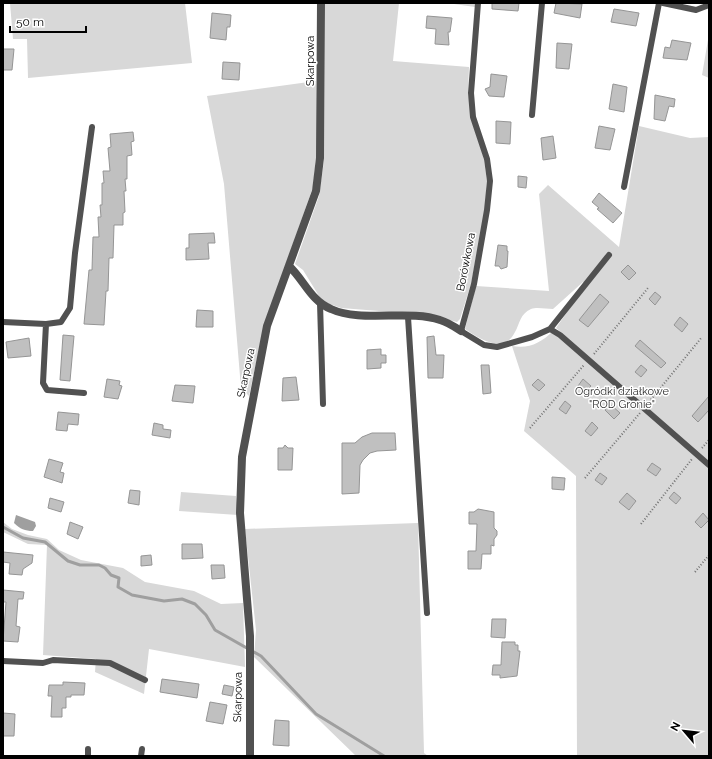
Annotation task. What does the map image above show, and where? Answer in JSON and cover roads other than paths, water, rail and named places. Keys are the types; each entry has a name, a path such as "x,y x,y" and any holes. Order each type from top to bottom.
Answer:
{"street":[{"name":"Skarpowa","path":"250,756 250,636 241,536 241,470 248,419 267,326 312,205 319,173 321,3"},
{"path":"289,266 301,278 312,296 331,310 342,313 439,319 462,331"}],"lane":[{"name":"Borówkowa","path":"462,331 474,284 487,210 490,180 487,159 473,117 471,93 478,3"},
{"path":"532,115 542,3"},
{"path":"624,187 659,3"},
{"path":"663,3 696,10 709,5"},
{"path":"3,322 46,324 61,322 70,308 75,253 92,127"},
{"path":"462,331 484,345 496,347 532,337 550,329 609,255"},
{"path":"320,303 323,404"},
{"path":"408,317 427,612"},
{"path":"46,324 43,383 47,390 84,393"},
{"path":"550,329 560,335 709,464"},
{"path":"3,661 43,664 53,660 110,663 145,680"},
{"path":"88,749 88,756"}],"waterway":[{"path":"3,527 23,538 45,542 68,561 80,565 99,565 105,568 111,575 119,578 118,587 132,595 164,601 182,599 195,604 206,615 215,630 261,656 316,714 384,756"}],"park label":[{"name":"Ogródki działkowe \"ROD Gronie\"","path":"622,397"}]}
